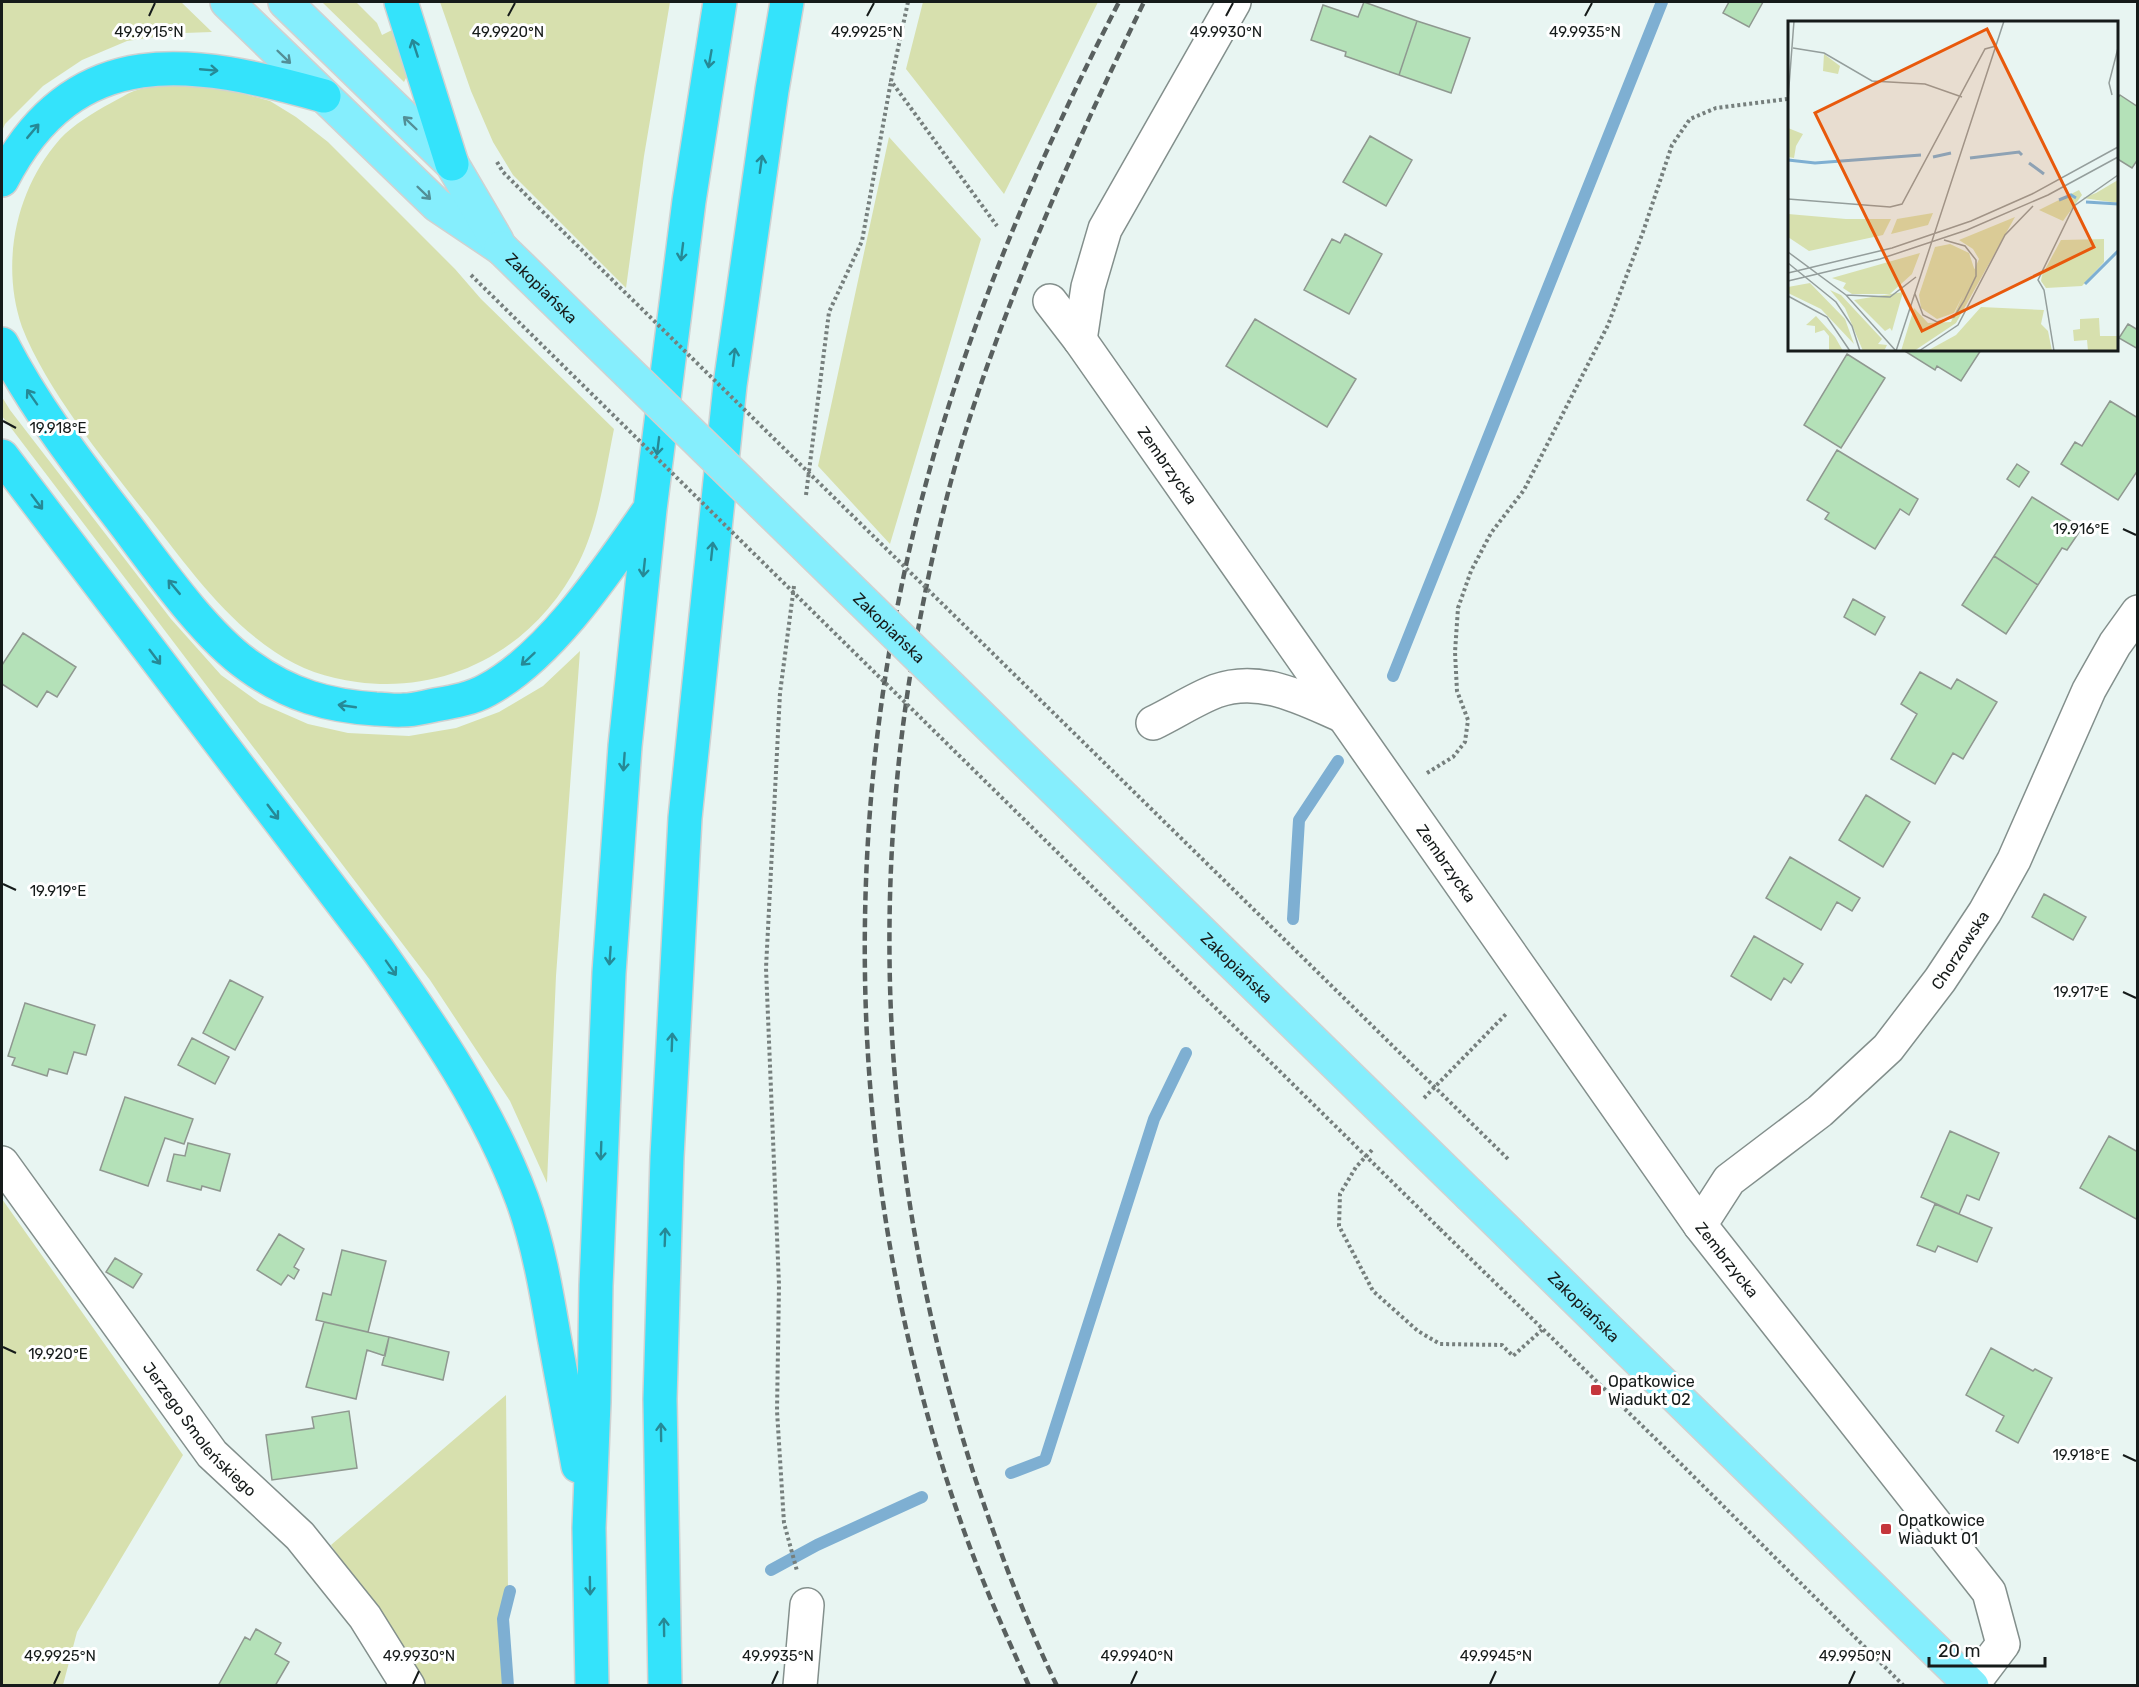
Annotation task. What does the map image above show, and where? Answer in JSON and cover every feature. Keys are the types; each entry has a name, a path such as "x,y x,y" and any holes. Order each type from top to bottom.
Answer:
{"highway":[{"path":"401,2 452,164"},
{"path":"592,1686 589,1528 599,1196 609,973 625,746 650,510 688,201 720,2"},
{"path":"665,1686 660,1398 667,1158 685,818 730,385 772,90 787,2"},
{"path":"2,180 19,149 49,113 72,96 97,83 124,74 172,68 228,72 276,82 324,96"},
{"path":"2,344 21,381 72,454 150,558 200,619 249,666 298,694 320,702 349,707 403,710 458,701 485,691 511,675 569,617 605,575 650,510"},
{"path":"2,456 378,950 436,1032 489,1123 522,1200 535,1240 547,1289 589,1528"}],"main road":[{"name":"Zakopiańska","path":"227,2 437,205 501,248 1972,1685"},
{"name":"Zakopiańska","path":"285,2 452,164 501,248"}],"street":[{"path":"1080,340 1088,287 1105,229 1234,2"},
{"name":"Zembrzycka","path":"1050,301 1080,340 1700,1226 1989,1592 2003,1644 1972,1685"},
{"name":"Chorzowska","path":"1700,1226 1729,1180 1820,1111 1888,1048 1940,980 1985,912 2014,860 2089,690 2115,644 2138,612"},
{"path":"1154,723 1217,691 1246,686 1280,689 1341,715"},
{"name":"Jerzego Smoleńskiego","path":"2,1163 212,1454 300,1536 365,1617 408,1686"},
{"path":"800,1686 807,1605"}],"path":[{"path":"805,503 829,312 862,242 891,81 908,2"},
{"path":"891,81 998,226"},
{"path":"1396,793 1453,757 1465,742 1468,720 1457,691 1455,652 1458,608 1471,571 1491,533 1524,490 1608,325 1643,232 1672,145 1690,119 1716,108 1787,99"},
{"path":"527,195 1509,1160"},
{"path":"471,275 1904,1686"},
{"path":"796,574 780,693 766,968 779,1285 777,1411 783,1511 807,1605"},
{"path":"1440,1344 1502,1345 1513,1356 1542,1329"}],"green space":[{"path":"2,2 181,2 212,32 184,33 127,41 82,60 43,86 5,124 2,131"},
{"path":"322,2 356,2 377,23 382,35 392,30 407,76 404,82"},
{"path":"440,2 670,2 644,156 626,288 513,175 493,142 471,91"},
{"path":"923,2 1098,2 1004,194 906,69"},
{"path":"183,84 223,88 270,101 296,117 328,142 455,269 481,299 614,429 592,531 579,562 561,592 540,618 515,640 488,658 457,672 425,681 392,684 357,682 324,675 304,668 275,652 237,622 188,567 76,422 32,350 22,327 12,278 16,228 32,180 60,139 91,115 134,91"},
{"path":"889,137 981,239 890,544 818,466"},
{"path":"2,397 171,619 221,675 260,703 308,724 348,733 409,736 456,728 499,712 543,686 580,651 556,976 547,1183 510,1101 430,980 2,416"},
{"path":"2,1199 183,1455 77,1632 63,1685 2,1685"},
{"path":"506,1395 509,1685 422,1685 331,1545"}],"building":[{"path":"1364,2 1417,21 1399,75 1345,56 1346,52 1311,40 1323,5 1358,17"},
{"path":"1729,2 1763,2 1749,27 1723,13"},
{"path":"1417,21 1470,38 1451,93 1399,75"},
{"path":"2120,95 2138,107 2138,159 2132,168 2118,159 2118,98"},
{"path":"1370,136 1412,160 1386,206 1343,182"},
{"path":"1345,234 1382,254 1349,314 1304,290 1332,239 1340,243"},
{"path":"1255,319 1356,379 1327,427 1226,366"},
{"path":"2128,324 2138,330 2138,349 2119,338"},
{"path":"1905,351 1980,351 1961,381 1937,366 1935,370"},
{"path":"1847,354 1885,378 1841,448 1804,425"},
{"path":"2110,401 2138,418 2138,470 2118,500 2061,464 2075,442 2082,446"},
{"path":"1837,450 1918,499 1909,515 1900,509 1875,549 1825,519 1829,513 1807,500"},
{"path":"2017,464 2029,472 2019,487 2007,479"},
{"path":"2032,497 2082,528 2067,550 2062,548 2038,585 1994,556"},
{"path":"1994,556 2038,585 2006,634 1962,605"},
{"path":"1853,599 1885,617 1875,635 1844,617"},
{"path":"23,633 76,667 57,697 47,691 37,707 2,684 2,665"},
{"path":"1920,672 1951,689 1957,679 1997,702 1963,759 1953,753 1935,784 1891,759 1917,714 1901,704"},
{"path":"1866,795 1910,822 1883,867 1839,840"},
{"path":"1790,857 1860,898 1852,911 1837,902 1821,930 1766,898"},
{"path":"2044,894 2086,917 2073,940 2032,917"},
{"path":"1754,936 1803,964 1791,983 1784,978 1771,1000 1731,976"},
{"path":"230,980 263,997 235,1050 203,1033"},
{"path":"25,1003 95,1025 86,1055 74,1052 67,1074 49,1069 47,1076 12,1065 15,1058 8,1056"},
{"path":"192,1038 229,1057 215,1084 178,1065"},
{"path":"125,1097 193,1119 184,1144 165,1138 148,1186 100,1170"},
{"path":"1950,1131 1999,1153 1979,1200 1967,1195 1959,1214 1921,1197"},
{"path":"2109,1136 2138,1152 2138,1220 2080,1188"},
{"path":"188,1143 230,1154 220,1191 202,1186 201,1190 167,1181 174,1154 185,1156"},
{"path":"1935,1204 1992,1228 1977,1262 1938,1246 1935,1252 1917,1245"},
{"path":"279,1234 304,1249 294,1267 299,1270 294,1279 288,1275 281,1285 257,1270"},
{"path":"342,1250 386,1261 368,1332 316,1320 323,1293 331,1295"},
{"path":"115,1258 142,1274 133,1288 106,1272"},
{"path":"324,1322 389,1337 385,1356 367,1350 356,1399 306,1387"},
{"path":"389,1337 449,1352 443,1380 382,1365"},
{"path":"1991,1348 2033,1371 2035,1369 2052,1378 2018,1443 1996,1431 2004,1416 1966,1395"},
{"path":"349,1411 357,1468 272,1480 266,1435 314,1428 312,1417"},
{"path":"256,1629 281,1643 275,1654 289,1662 275,1686 218,1686 245,1637 250,1640"}],"waterway":[{"path":"1393,676 1662,2"},
{"path":"1293,919 1299,820 1338,761"},
{"path":"1011,1473 1045,1460 1154,1119 1186,1053"},
{"path":"771,1570 817,1545 922,1497"},
{"path":"508,1686 503,1619 510,1591"}],"railway":[{"path":"1029,1686 964,1531 926,1409 897,1285 877,1159 867,1032 865,904 873,777 889,651 915,526 933,458 976,324 1002,258 1057,128 1119,2"},
{"path":"1057,1686 1013,1585 976,1481 946,1379 922,1276 905,1172 894,1067 890,962 891,857 900,751 915,646 935,547 960,449 999,334 1043,222 1144,2"}],"place":[{"name":"Opatkowice Wiadukt 02","path":"1596,1390"},
{"name":"Opatkowice Wiadukt 01","path":"1886,1529"}]}
